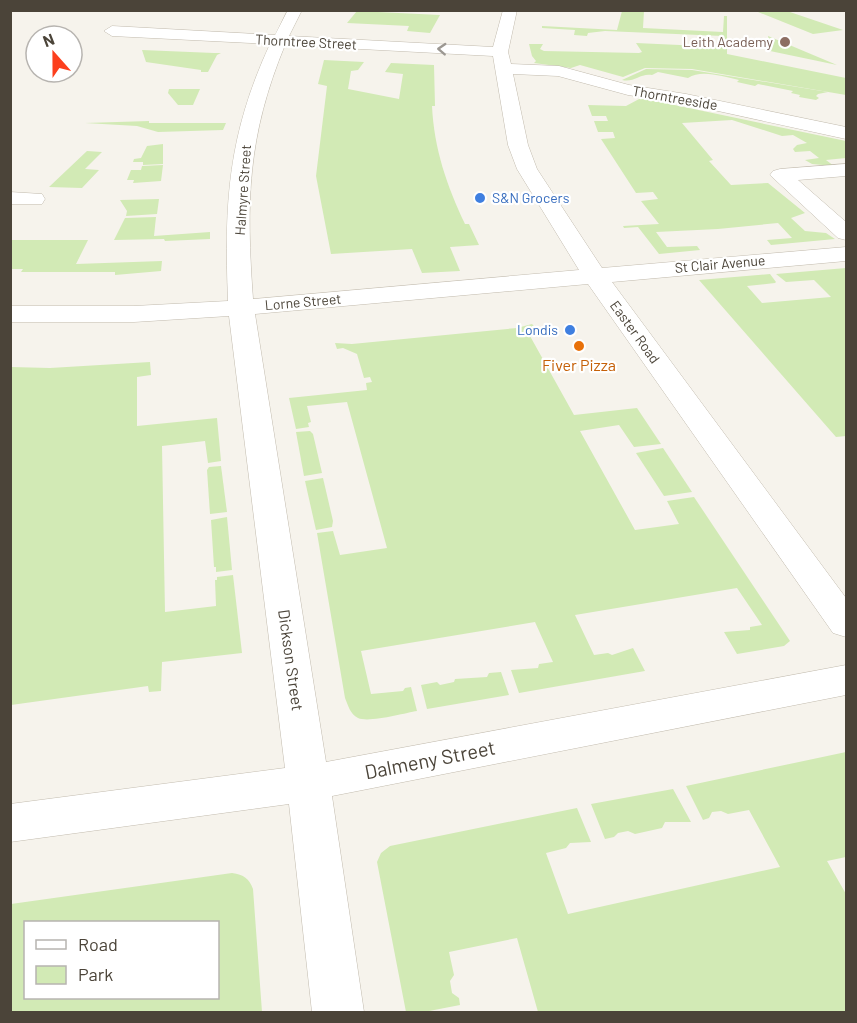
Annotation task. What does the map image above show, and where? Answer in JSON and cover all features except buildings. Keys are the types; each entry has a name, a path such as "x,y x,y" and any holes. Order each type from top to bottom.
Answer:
{"street":[{"name":"Halmyre Street","path":"240,308 239,207 242,159 246,138 278,41 296,10"},
{"name":"Easter Road","path":"510,10 502,60 518,145 527,169 594,275 846,624"},
{"name":"Thorntree Street","path":"112,31 278,41 502,60"},
{"name":"Thorntreeside","path":"502,60 559,70 628,90 686,99 846,133"},
{"path":"846,170 780,175 846,233"},
{"path":"10,198 34,199"},
{"name":"St Clair Avenue","path":"594,275 846,254"},
{"name":"Lorne Street","path":"10,315 134,314 240,308 594,275"},
{"name":"Dickson Street","path":"240,308 309,783 338,1012"},
{"name":"Dalmeny Street","path":"10,823 309,783 846,680"}],"green space":[{"path":"357,11 440,15 430,33 407,31 409,26 347,23"},
{"path":"622,11 644,11 643,28 723,32 724,16 727,16 727,54 846,78 846,95 692,69 645,68 623,77 580,65 571,68 534,63 536,61 529,44 543,44 540,49 544,51 639,53 642,52 636,43 723,47 723,36 605,31 588,33 587,36 574,35 575,30 542,28 542,26 617,30"},
{"path":"758,11 787,11 843,30 813,34"},
{"path":"768,36 837,65 770,51"},
{"path":"142,50 221,53 217,55 208,72 201,72 201,70 146,62"},
{"path":"324,60 364,62 358,70 351,71 348,89 399,99 403,74 385,72 391,63 434,65 435,106 432,106 435,137 458,210 465,224 469,224 479,245 450,247 460,271 422,273 412,249 331,254 316,176 327,86 318,84"},
{"path":"646,69 692,70 828,92 818,94 816,96 819,98 816,100 799,97 800,95 791,93 793,91 758,84 755,86 737,82 739,80 706,74 688,78 658,72 626,81 622,80"},
{"path":"169,89 200,89 193,105 178,105 168,93"},
{"path":"641,98 846,141 846,158 826,160 834,166 812,164 805,160 819,158 810,151 795,152 793,149 797,145 807,143 793,135 782,136 732,120 682,123 713,160 709,161 731,185 768,183 805,213 791,218 805,231 826,233 835,239 771,245 767,240 792,238 778,223 656,232 667,247 697,246 700,250 659,254 638,227 624,228 623,226 659,224 641,201 658,199 653,192 636,193 601,139 615,138 613,132 598,132 594,121 608,121 606,116 592,116 588,105 626,106"},
{"path":"149,121 149,123 226,123 223,130 158,132 137,126 85,123"},
{"path":"163,144 163,164 143,165 143,162 133,162 134,159 141,158 147,146"},
{"path":"87,151 102,152 85,169 99,170 82,188 49,187"},
{"path":"163,165 161,181 133,183 134,180 127,180 131,170 141,170 142,166"},
{"path":"159,199 157,214 126,216 127,211 120,200"},
{"path":"156,217 154,236 210,232 210,239 114,240 125,218"},
{"path":"11,240 88,240 76,264 162,261 161,271 115,275 115,272 21,272 23,269 11,269"},
{"path":"846,268 846,436 836,437 699,280 770,274 775,283 747,286 762,303 831,297 814,280 786,282 776,274"},
{"path":"532,324 534,326 530,336 574,415 637,408 661,444 634,447 619,425 580,431 635,530 679,524 667,501 694,497 790,641 784,646 737,654 724,632 750,630 750,627 762,625 737,588 575,615 594,655 608,653 612,655 633,648 645,671 519,693 511,670 538,668 539,664 553,662 535,622 361,651 371,694 403,691 411,687 417,711 378,719 358,718 351,712 345,698 317,533 333,531 340,555 387,548 347,402 307,406 311,422 308,423 309,427 296,429 289,398 367,390 366,383 372,382 370,377 364,378 357,354 343,348 337,349 335,343 352,344 517,328"},
{"path":"150,362 151,375 137,377 137,426 217,418 221,461 208,463 205,441 162,446 165,612 216,606 215,580 217,577 233,575 242,653 162,662 161,691 149,692 148,686 11,705 11,367 50,368"},
{"path":"310,431 313,434 322,473 304,476 296,432"},
{"path":"663,448 692,492 664,496 636,453"},
{"path":"221,466 227,512 210,514 207,470 209,467"},
{"path":"323,478 333,521 332,527 316,530 305,481"},
{"path":"227,517 232,570 216,572 211,520"},
{"path":"501,672 509,695 427,709 421,685 437,682 440,685 454,682 455,679 487,677 489,673"},
{"path":"846,752 846,857 827,861 846,894 846,1012 538,1012 517,938 449,952 454,975 450,981 452,993 459,998 460,1005 424,1012 406,1012 377,862 381,853 390,846 577,808 591,842 570,843 566,848 546,853 568,914 780,867 749,810 728,814 721,811 712,812 709,818 703,820 686,786"},
{"path":"673,789 691,822 665,822 662,828 635,834 628,831 605,839 591,804"},
{"path":"232,873 243,876 250,882 253,889 262,1012 11,1012 11,904"}],"place":[{"name":"Leith Academy","path":"785,42"},
{"name":"S&N Grocers","path":"480,198"},
{"name":"Londis","path":"570,330"},
{"name":"Fiver Pizza","path":"579,346"}]}
